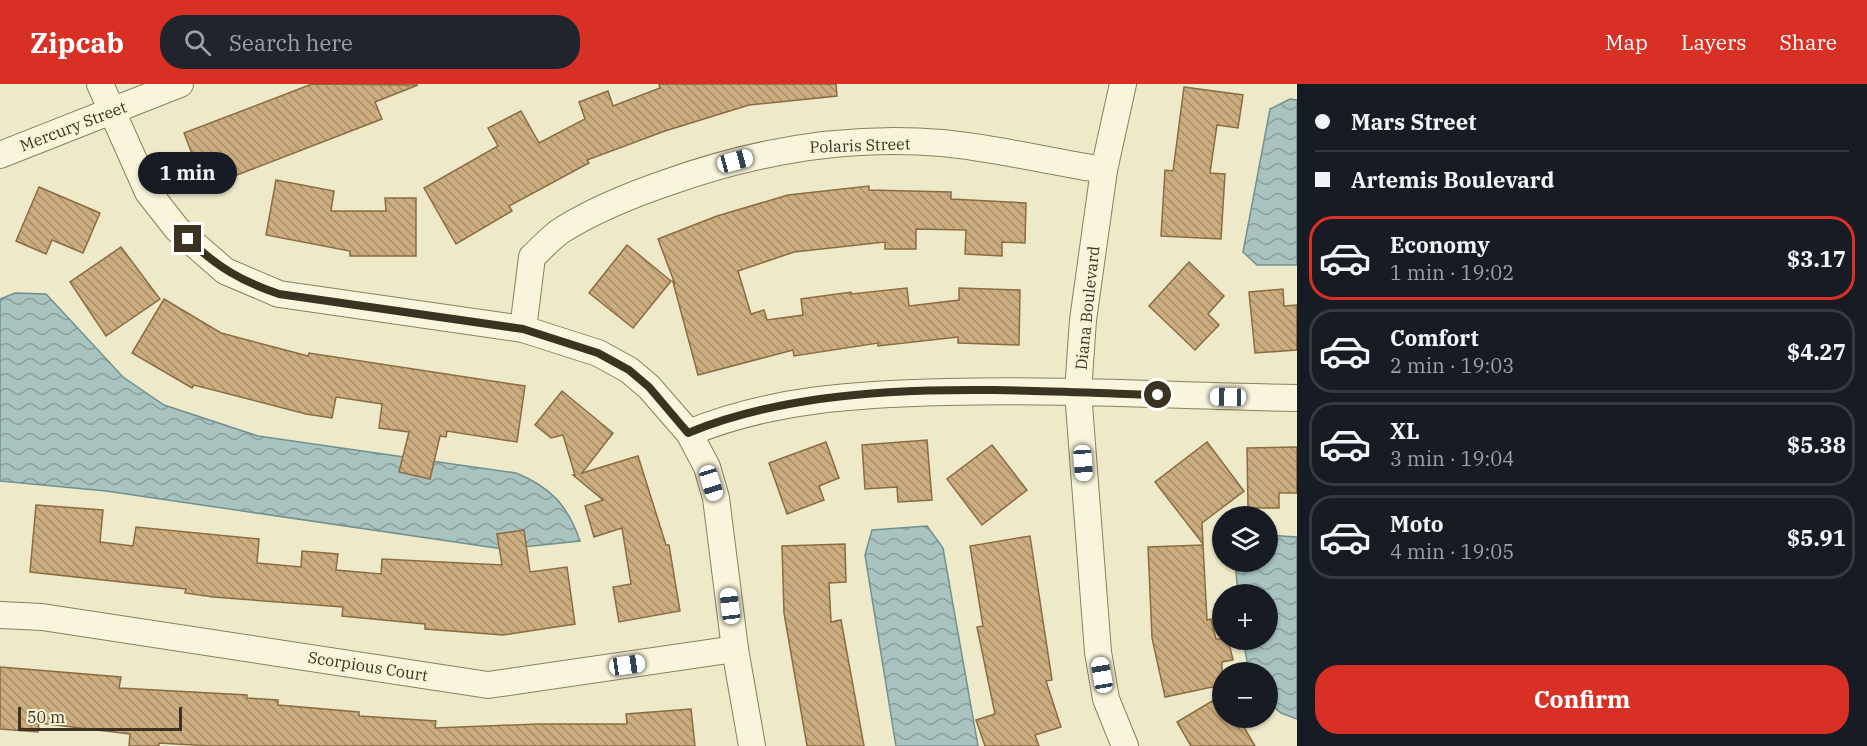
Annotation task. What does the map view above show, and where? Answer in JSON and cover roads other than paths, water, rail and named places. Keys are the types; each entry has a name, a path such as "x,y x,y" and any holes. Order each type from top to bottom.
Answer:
{"street":[{"path":"100,84 148,192 177,229 225,271 279,294 388,312 523,329 598,353 629,370 649,387 688,433 707,467 716,498 735,649 752,746"},
{"name":"Mercury Street","path":"0,155 180,84"},
{"name":"Diana Boulevard","path":"1123,84 1104,170 1083,320 1078,392 1098,652 1106,699 1125,746"},
{"name":"Polaris Street","path":"523,329 532,257 561,230 630,196 700,170 770,152 841,143 939,143 1104,170"},
{"path":"688,433 742,413 863,394 1009,391 1297,398"},
{"name":"Scorpious Court","path":"0,615 42,617 488,685 735,649"}],"water":[{"path":"1290,99 1297,100 1297,265 1257,265 1243,252 1270,109"},
{"path":"15,293 46,294 123,377 164,405 258,436 516,473 539,485 557,499 570,518 580,541 503,549 106,491 0,481 0,299"},
{"path":"927,526 943,548 978,746 896,746 865,555 872,530"},
{"path":"1278,536 1297,537 1297,719 1278,710 1278,662 1247,662 1245,650 1278,650 1278,584 1237,584 1236,572 1278,572"}]}
